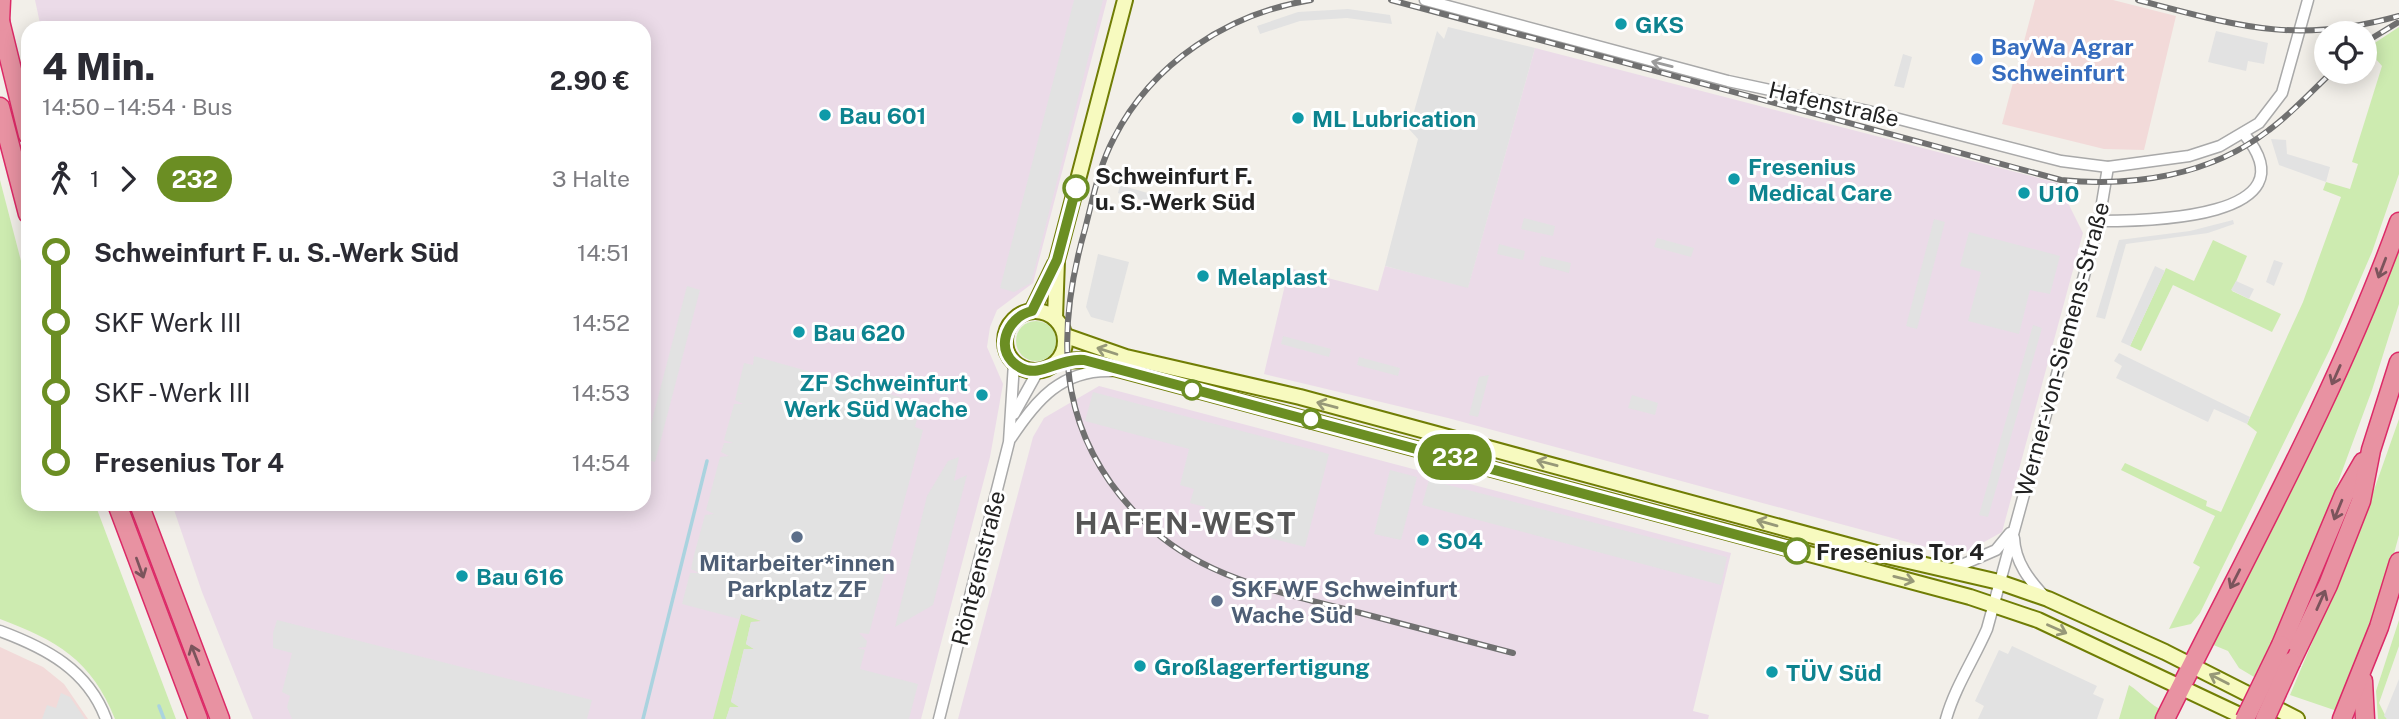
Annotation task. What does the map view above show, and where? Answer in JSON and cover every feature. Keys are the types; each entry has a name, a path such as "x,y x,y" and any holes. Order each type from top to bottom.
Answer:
{"highway":[{"path":"1,0 0,21 21,106"},
{"path":"0,107 21,187"},
{"path":"2165,719 2324,402 2364,313 2399,222"},
{"path":"2265,719 2328,585 2361,501 2371,450 2399,362"},
{"path":"2247,719 2344,495 2371,450"},
{"path":"120,511 198,719"},
{"path":"142,511 219,719"},
{"path":"2342,719 2364,669 2399,562"},
{"path":"2364,669 2362,690 2365,719"}],"street":[{"path":"1032,311 1057,260 1125,0"},
{"name":"Hafenstraße","path":"1425,0 1728,81 1838,103 2061,161 2108,167 2189,156 2244,134 2268,115 2282,93 2308,0"},
{"path":"2099,221 2145,221 2205,212 2251,194 2259,187 2262,164 2244,134"},
{"name":"Werner-von-Siemens-Straße","path":"1946,719 1956,690 1966,676 1987,629 2099,221 2108,167"},
{"path":"1055,318 1057,260"},
{"path":"1058,361 1064,352 1066,336 1055,318 1045,312 1032,311 1014,318 1005,334 1005,345 1014,363 1021,368 1038,371 1058,361 1084,360 1384,438 1642,511 1993,604 2050,625 2247,719"},
{"path":"1066,336 1126,357 1300,397 1843,544 1999,582 2048,599 2192,665 2293,717"},
{"name":"Röntgenstraße","path":"939,719 1009,442 1014,363"},
{"name":"Röntgenstraße","path":"1012,417 1038,371"},
{"path":"1009,442 1030,408 1057,384 1093,372 1122,372"},
{"path":"1215,396 1220,377"},
{"path":"1296,415 1300,397"},
{"path":"1384,438 1389,421"},
{"path":"1642,511 1647,491"},
{"path":"1948,570 1996,550 2013,530"},
{"path":"2013,530 2018,560 2031,583 2048,599"},
{"path":"1838,563 1843,544"},
{"path":"0,631 44,649 67,664 96,698 106,719"}],"shaded area":[{"path":"35,0 1107,0 1033,283 997,310 990,327 987,347 1003,384 990,457 921,719 253,719 202,592 174,511 651,511 651,21 40,21"},
{"path":"1074,0 1103,0 1031,283 1014,292 1000,288"},
{"path":"2035,0 2113,0 2176,16 2144,150 2104,149 2002,124"},
{"path":"1348,9 1390,15 1392,24 1347,18 1300,21 1260,34 1257,26 1298,12"},
{"path":"1448,27 1535,48 1468,288 1385,266 1418,139 1409,129 1437,31 1444,39"},
{"path":"2216,31 2268,43 2264,64 2248,61 2246,71 2208,62"},
{"path":"1535,48 2058,183 2083,233 2002,532 1959,556 1448,418 1264,374 1289,268 1378,291 1385,266 1468,287"},
{"path":"1903,54 1912,57 1904,88 1894,86"},
{"path":"2271,139 2286,140 2287,154 2330,167 2326,182 2279,165"},
{"path":"1120,185 1151,194 1148,202 1118,193"},
{"path":"1524,218 1555,226 1553,236 1521,229"},
{"path":"1934,219 1945,222 1917,329 1906,326"},
{"path":"2233,220 2234,224 2208,233 2126,244 2105,319 2096,317 2119,240 2190,231"},
{"path":"1969,232 2060,256 2050,294 2030,290 2019,334 1968,321 1981,272 1960,266"},
{"path":"1657,238 1694,248 1691,257 1654,247"},
{"path":"1499,244 1525,251 1523,260 1497,254"},
{"path":"1098,254 1129,262 1113,323 1091,317 1086,307"},
{"path":"1541,256 1571,263 1569,273 1539,265"},
{"path":"2274,260 2283,263 2274,286 2266,282"},
{"path":"2155,266 2165,271 2130,346 2121,342"},
{"path":"2236,281 2254,289 2249,299 2231,290"},
{"path":"687,286 700,290 655,462 651,461 651,424"},
{"path":"2033,325 2042,328 1988,517 1979,515"},
{"path":"1283,336 1331,349 1329,357 1281,344"},
{"path":"2119,353 2250,417 2247,424 2214,409 2208,422 2116,378 2122,366 2114,361"},
{"name":"Mitarbeiter*innen Parkplatz ZF","path":"754,356 921,403 915,427 923,430 869,634 859,633 867,641 866,647 857,648 865,650 860,669 918,684 909,719 726,719 730,707 739,707 731,702 744,649 754,649 746,644 751,622 759,623 761,620 741,614 739,619 682,604 690,573 699,573 691,569 694,555 705,515 714,514 706,510 720,457 729,456 721,452 724,443 733,443 724,440 734,404 743,404 735,400 744,363 753,365"},
{"path":"1359,357 1400,368 1398,376 1357,365"},
{"path":"1489,375 1478,417 1469,415 1479,377"},
{"path":"1099,386 1731,553 1693,711 1709,715 1708,719 958,719 1033,437 1044,418"},
{"path":"1093,392 1329,454 1305,547 1201,520 1205,507 1190,503 1194,489 1180,485 1189,449 1085,421"},
{"path":"1632,395 1658,403 1655,415 1628,408"},
{"path":"959,457 954,481 967,475 933,605 895,627 927,496 948,461"},
{"path":"1390,470 1417,477 1401,540 1374,534"},
{"path":"1429,480 1727,557 1721,585 1422,505"},
{"path":"277,620 592,700 587,719 292,719 287,707 290,696 282,692 292,653 273,648 273,633"},
{"path":"2012,646 2097,686 2093,694 2104,699 2097,719 1978,719 1984,706 1975,701 1999,650 2008,654"},
{"path":"0,647 43,667 64,684 88,719 0,719"},
{"path":"2399,679 2399,719 2387,719 2384,716"},
{"path":"61,693 70,697 85,719 42,719 47,705 56,708"}],"green space":[{"path":"2399,27 2399,174 2372,252 2330,349 2200,613 2191,624 2169,629 2200,567 2193,563 2215,516 2121,470 2125,463 2207,501 2206,506 2221,512 2257,432 2247,424 2303,302 2341,197 2323,190 2326,182 2350,189 2358,164 2352,162 2382,66 2377,60 2377,41"},
{"path":"0,180 21,261 21,511 98,511 176,719 115,719 95,681 70,655 38,635 0,619"},
{"path":"2213,240 2247,256 2232,291 2281,314 2272,332 2173,285 2141,351 2130,346 2166,268 2194,281"},
{"path":"2399,247 2399,304 2372,390 2323,523 2275,636 2254,677 2239,668 2228,651 2211,644 2364,328"},
{"path":"1036,321 1044,322 1050,327 1055,333 1055,349 1050,355 1044,360 1036,361 1028,360 1022,355 1017,349 1016,341 1017,333 1022,327 1028,322"},
{"path":"2399,419 2399,535 2383,594 2340,712 2290,695 2362,524"},
{"path":"741,614 761,621 751,622 746,644 754,649 744,649 731,701 739,707 730,707 726,719 713,719"},
{"path":"2399,620 2399,646 2379,703 2387,719 2378,719 2376,691"},
{"path":"2129,685 2154,706 2163,710 2160,719 2119,719"}],"waterway":[{"path":"643,719 707,461"},
{"path":"159,706 164,719"}],"railway":[{"path":"1311,0 1251,16 1196,46 1171,65 1149,87 1114,138 1094,194 1068,313 1067,353 1071,391 1081,428 1098,463 1122,497 1153,530 1198,561 1274,591 1513,653"},
{"path":"1391,0 2061,180 2116,182 2170,175 2196,168 2246,146 2294,109 2320,84"},
{"path":"2138,0 2206,18 2267,29 2298,31 2362,25 2399,16"},
{"path":"2377,35 2397,23"}],"bus line":[{"name":"232","path":"1076,188 1057,260 1032,311 1014,318 1005,334 1008,354 1021,368 1038,371 1050,368 1058,361 1084,360 1797,551"}],"place":[{"name":"GKS","path":"1621,24"},
{"name":"BayWa Agrar Schweinfurt","path":"1977,59"},
{"name":"Bau 601","path":"825,115"},
{"name":"ML Lubrication","path":"1298,118"},
{"name":"Fresenius Medical Care","path":"1734,179"},
{"name":"Schweinfurt F. u. S.-Werk Süd","path":"1076,188"},
{"name":"U10","path":"2024,193"},
{"name":"Melaplast","path":"1203,276"},
{"name":"Bau 620","path":"799,332"},
{"name":"ZF Schweinfurt Werk Süd Wache","path":"982,395"},
{"name":"Mitarbeiter*innen Parkplatz ZF","path":"797,537"},
{"name":"S04","path":"1423,540"},
{"name":"Fresenius Tor 4","path":"1797,551"},
{"name":"Bau 616","path":"462,576"},
{"name":"SKF WF Schweinfurt Wache Süd","path":"1217,601"},
{"name":"Großlagerfertigung","path":"1140,666"},
{"name":"TÜV Süd","path":"1772,672"}],"district":[{"name":"HAFEN-WEST","path":"1186,523"}]}
